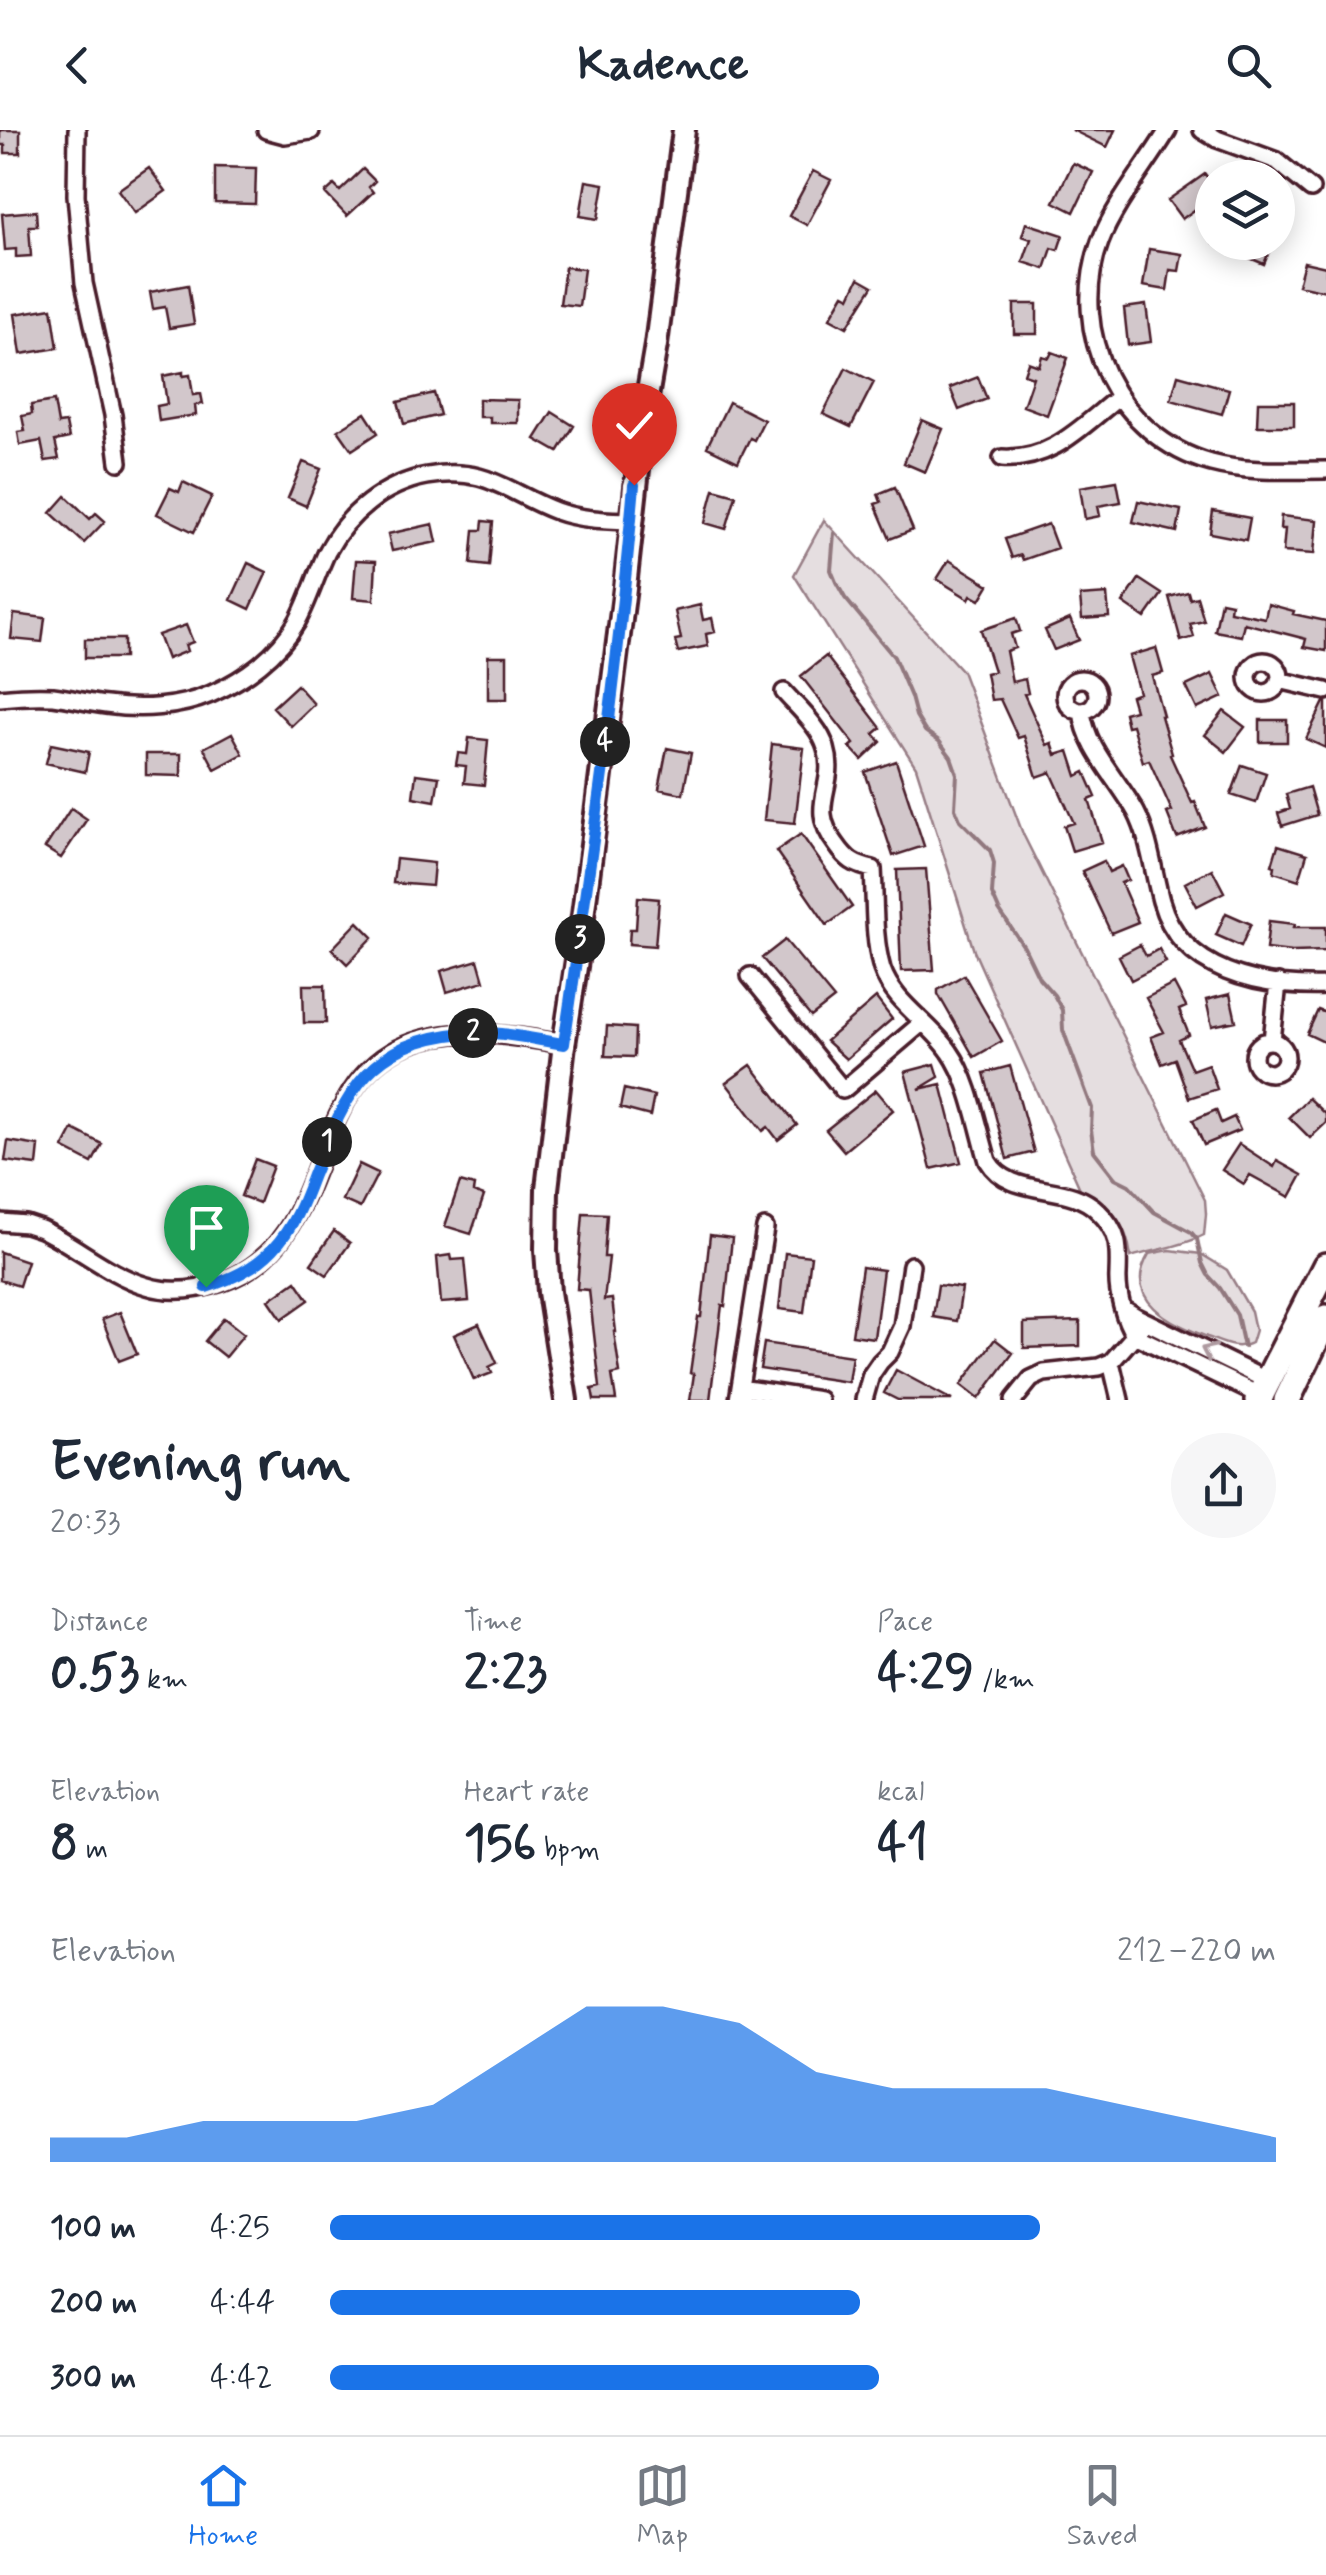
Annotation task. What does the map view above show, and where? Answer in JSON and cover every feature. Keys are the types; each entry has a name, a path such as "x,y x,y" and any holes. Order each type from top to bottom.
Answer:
{"main road":[{"path":"1273,1396 1326,1266"},
{"path":"1273,1396 1326,1318"}],"street":[{"path":"77,130 76,194 84,282 113,414 119,462"},
{"path":"266,130 285,135 311,130"},
{"path":"566,1400 549,1292 547,1189 644,415 684,130"},
{"path":"1168,130 1110,220 1094,262 1090,289 1092,335 1103,367 1134,416 1169,445 1210,463 1326,470"},
{"path":"1202,130 1277,161 1311,188"},
{"path":"1002,458 1040,455 1119,397"},
{"path":"0,698 56,696 107,706 166,706 209,695 229,685 263,662 283,642 342,528 381,494 416,479 445,474 486,478 554,510 631,521"},
{"path":"1279,680 1326,691"},
{"path":"784,692 823,738 829,765 822,811 826,832 848,860 874,868 883,970 900,999 940,1038 960,1070 993,1171 1006,1180 1071,1195 1096,1208 1115,1232 1120,1295 1134,1335 1273,1396"},
{"path":"1082,710 1089,738 1137,815 1162,905 1174,931 1199,958 1232,974 1278,983 1326,986"},
{"path":"750,976 843,1090 923,1022"},
{"path":"1272,1041 1278,983"},
{"path":"0,1222 41,1229 148,1287 174,1291 206,1287 247,1270 287,1232 352,1093 362,1077 389,1054 407,1044 467,1032 564,1044"},
{"path":"765,1228 739,1394 818,1400"},
{"path":"864,1400 872,1375 890,1352 902,1326 911,1265"},
{"path":"1124,1309 1273,1396"},
{"path":"1014,1400 1031,1379 1044,1373 1112,1362 1146,1322"},
{"path":"1112,1362 1120,1400"}],"shaded area":[{"path":"824,520 962,671 1023,834 1205,1200 1204,1235 1131,1257 1126,1235 1115,1216 1081,1191 974,951 916,767 794,575"},
{"path":"1170,1250 1201,1254 1227,1270 1251,1311 1255,1330 1251,1343 1224,1343 1179,1325 1154,1308 1141,1285 1142,1270 1149,1254"}],"building":[{"path":"0,130 20,130 20,153 5,153 5,145 0,145"},
{"path":"1072,130 1115,130 1107,147"},
{"path":"1073,163 1093,172 1074,212 1054,202"},
{"path":"215,167 256,168 255,204 215,203"},
{"path":"149,168 166,191 135,213 118,190"},
{"path":"363,169 375,181 369,187 373,192 347,216 325,193 334,185 340,191"},
{"path":"813,171 831,180 807,225 789,216"},
{"path":"586,181 604,184 598,219 580,216"},
{"path":"1195,181 1195,209 1182,219 1168,200"},
{"path":"36,211 37,226 29,226 31,256 16,257 16,249 5,250 2,214"},
{"path":"1026,223 1063,235 1058,250 1052,248 1045,269 1023,262 1031,239 1022,236"},
{"path":"1149,249 1182,254 1179,271 1170,270 1167,290 1143,286"},
{"path":"1304,262 1326,267 1326,291 1298,285"},
{"path":"565,267 584,269 579,306 560,304"},
{"path":"859,278 873,286 847,327 830,318 844,294 850,297"},
{"path":"188,285 194,324 169,328 165,307 153,309 150,292"},
{"path":"1014,304 1037,304 1037,334 1014,334"},
{"path":"1146,305 1151,342 1128,345 1124,308"},
{"path":"52,308 58,348 21,354 15,314"},
{"path":"1052,352 1068,358 1047,415 1023,406 1033,377 1024,374 1028,362 1039,366 1042,356 1049,358"},
{"path":"846,368 874,382 851,427 823,414"},
{"path":"183,372 183,376 190,375 193,395 201,394 203,404 195,405 196,415 159,421 157,406 167,404 163,376"},
{"path":"1178,375 1229,389 1222,414 1171,400"},
{"path":"978,377 987,399 959,410 950,388"},
{"path":"434,393 440,415 404,424 398,402"},
{"path":"479,399 518,400 518,423 490,423 490,417 479,417"},
{"path":"54,401 58,424 66,423 69,438 55,441 59,459 45,461 41,441 20,445 18,432 25,431 22,416 32,414 31,405"},
{"path":"729,402 764,420 738,462 707,447"},
{"path":"1258,402 1294,402 1294,426 1257,426"},
{"path":"552,412 574,426 558,452 535,439"},
{"path":"365,413 378,433 352,450 338,430"},
{"path":"922,420 943,429 925,472 904,463"},
{"path":"303,462 321,469 306,506 288,498"},
{"path":"1117,481 1121,502 1098,506 1100,516 1085,519 1080,487"},
{"path":"183,482 212,496 194,532 157,514 170,488 179,492"},
{"path":"895,487 913,530 890,539 875,504 881,502 878,494"},
{"path":"714,489 736,495 726,529 705,523"},
{"path":"66,496 90,519 96,513 105,521 84,543 51,513"},
{"path":"1138,501 1181,510 1177,532 1133,522"},
{"path":"1213,511 1250,518 1246,540 1210,533"},
{"path":"1281,516 1317,520 1314,554 1283,552 1285,529 1280,529"},
{"path":"483,521 493,522 489,566 471,564 474,530 482,530"},
{"path":"433,524 437,542 392,551 388,534"},
{"path":"1048,524 1057,548 1023,560 1021,555 1012,558 1005,539"},
{"path":"356,560 376,561 374,600 353,598"},
{"path":"949,560 989,585 980,600 971,595 969,599 937,579"},
{"path":"248,563 267,572 250,609 231,600"},
{"path":"1139,579 1162,594 1145,618 1123,603"},
{"path":"1188,592 1190,599 1197,597 1204,621 1190,624 1194,637 1181,641 1169,597"},
{"path":"1107,594 1109,617 1082,619 1080,596"},
{"path":"1221,601 1231,603 1230,611 1265,618 1268,604 1326,621 1326,651 1304,647 1306,639 1244,623 1241,636 1215,631"},
{"path":"700,605 703,620 712,618 715,632 706,634 708,646 678,652 675,640 681,639 675,611"},
{"path":"14,614 45,618 42,642 11,639"},
{"path":"1016,618 1020,631 1011,634 1015,648 1006,651 1012,682 1025,679 1028,693 1024,694 1047,745 1052,743 1056,755 1069,751 1077,776 1085,772 1096,797 1089,800 1102,842 1072,851 1064,826 1074,823 1051,772 1037,777 1024,736 1018,738 1000,699 991,700 986,673 994,671 981,630"},
{"path":"1070,619 1079,640 1054,650 1045,630"},
{"path":"186,625 193,642 185,645 187,651 167,659 158,635"},
{"path":"85,639 124,639 124,658 85,658"},
{"path":"1156,648 1163,673 1152,676 1170,755 1205,827 1177,838 1167,813 1172,811 1149,760 1143,762 1132,725 1127,726 1124,713 1135,710 1131,696 1139,693 1129,656"},
{"path":"488,656 507,656 507,699 488,699"},
{"path":"826,656 881,728 874,734 881,742 862,760 801,676"},
{"path":"1212,674 1223,697 1197,709 1186,686"},
{"path":"297,685 314,704 291,726 273,707"},
{"path":"1326,702 1326,748 1306,739"},
{"path":"1224,711 1245,727 1226,752 1205,735"},
{"path":"1260,720 1287,720 1287,742 1260,742"},
{"path":"232,733 243,754 215,769 204,748"},
{"path":"469,738 488,740 484,785 464,783 466,766 456,765 458,753 467,754"},
{"path":"51,744 89,752 85,772 46,763"},
{"path":"772,744 804,748 795,823 764,820"},
{"path":"667,748 691,753 683,794 659,789"},
{"path":"146,754 181,754 181,776 146,775"},
{"path":"896,761 924,846 893,856 865,772"},
{"path":"1242,765 1266,773 1256,803 1231,795"},
{"path":"416,774 439,777 435,801 413,797"},
{"path":"1309,787 1317,815 1282,826 1278,813 1290,809 1286,794"},
{"path":"71,808 87,819 61,858 45,848"},
{"path":"801,834 852,907 827,925 776,851"},
{"path":"1278,845 1307,854 1299,880 1274,872 1272,865"},
{"path":"396,859 434,863 432,886 393,883"},
{"path":"1104,861 1109,872 1122,866 1128,880 1121,883 1138,922 1111,933 1082,871"},
{"path":"926,869 934,970 901,971 897,870"},
{"path":"1212,869 1224,892 1197,906 1185,883"},
{"path":"638,897 659,899 655,946 629,944 630,929 636,929"},
{"path":"1226,913 1251,924 1241,946 1216,935"},
{"path":"1269,921 1295,924 1294,927 1326,927 1326,951 1266,949"},
{"path":"358,922 373,937 347,964 332,949"},
{"path":"785,940 834,999 811,1017 762,958"},
{"path":"1140,945 1146,956 1159,949 1166,962 1131,980 1119,956"},
{"path":"478,960 484,981 447,992 441,971"},
{"path":"964,975 1002,1041 974,1057 938,994 938,990"},
{"path":"1174,984 1186,1007 1179,1010 1189,1035 1179,1040 1192,1070 1208,1064 1217,1089 1189,1098 1175,1059 1162,1064 1151,1037 1164,1032 1146,998"},
{"path":"303,985 325,985 326,1023 304,1023"},
{"path":"1230,994 1236,1021 1212,1026 1206,1000"},
{"path":"876,998 892,1019 846,1059 826,1041"},
{"path":"1318,1010 1326,1013 1326,1043 1307,1034"},
{"path":"607,1026 635,1028 634,1057 605,1056"},
{"path":"935,1064 939,1077 919,1089 941,1084 961,1162 931,1169 905,1072"},
{"path":"751,1065 797,1125 778,1140 768,1127 763,1131 726,1083"},
{"path":"1010,1066 1034,1152 1007,1159 984,1073"},
{"path":"624,1089 654,1096 650,1116 620,1108"},
{"path":"876,1090 893,1110 844,1151 826,1130"},
{"path":"1308,1098 1326,1115 1326,1123 1310,1138 1289,1117"},
{"path":"1216,1110 1221,1123 1234,1117 1240,1130 1204,1145 1193,1120"},
{"path":"73,1129 102,1144 92,1163 63,1148"},
{"path":"8,1141 39,1146 37,1165 5,1161"},
{"path":"1239,1144 1274,1167 1277,1161 1302,1175 1290,1197 1250,1175 1244,1184 1222,1170"},
{"path":"255,1159 273,1166 259,1203 241,1196"},
{"path":"359,1164 378,1173 360,1208 342,1200"},
{"path":"460,1182 474,1186 473,1192 484,1196 471,1234 445,1226"},
{"path":"583,1213 607,1214 604,1257 609,1257 604,1300 612,1299 616,1332 620,1373 612,1375 616,1400 594,1400 592,1389 600,1387 589,1290 577,1289"},
{"path":"221,1216 226,1235 188,1246 183,1227"},
{"path":"334,1231 350,1243 327,1275 311,1264"},
{"path":"710,1235 732,1238 725,1306 722,1305 710,1400 690,1400 694,1374 690,1373"},
{"path":"0,1252 27,1261 19,1286 0,1280"},
{"path":"785,1253 811,1256 804,1312 779,1309"},
{"path":"451,1255 452,1260 465,1259 469,1301 441,1303 437,1257"},
{"path":"862,1267 883,1270 874,1338 852,1335"},
{"path":"296,1281 309,1300 282,1319 269,1300"},
{"path":"938,1285 962,1288 957,1321 933,1317"},
{"path":"120,1312 137,1354 119,1361 102,1319"},
{"path":"224,1318 244,1334 225,1357 205,1341"},
{"path":"1080,1321 1080,1346 1024,1348 1024,1323"},
{"path":"479,1324 497,1363 489,1367 492,1373 474,1380 454,1335"},
{"path":"995,1339 1013,1353 979,1399 961,1385"},
{"path":"764,1343 852,1356 848,1382 760,1369"},
{"path":"896,1370 952,1400 898,1400 884,1393"}],"waterway":[{"path":"834,533 831,570 836,582 894,657 925,731 951,757 957,774 955,808 960,820 990,850 994,863 992,894 999,910 1062,1010 1063,1030 1092,1108 1094,1151 1115,1178 1129,1185 1154,1212 1197,1239 1208,1275 1237,1315 1244,1347"}],"route":[{"path":"206,1287 247,1270 263,1259 287,1232 352,1093 362,1077 389,1054 407,1044 467,1032 564,1044 624,593 634,485"}]}
